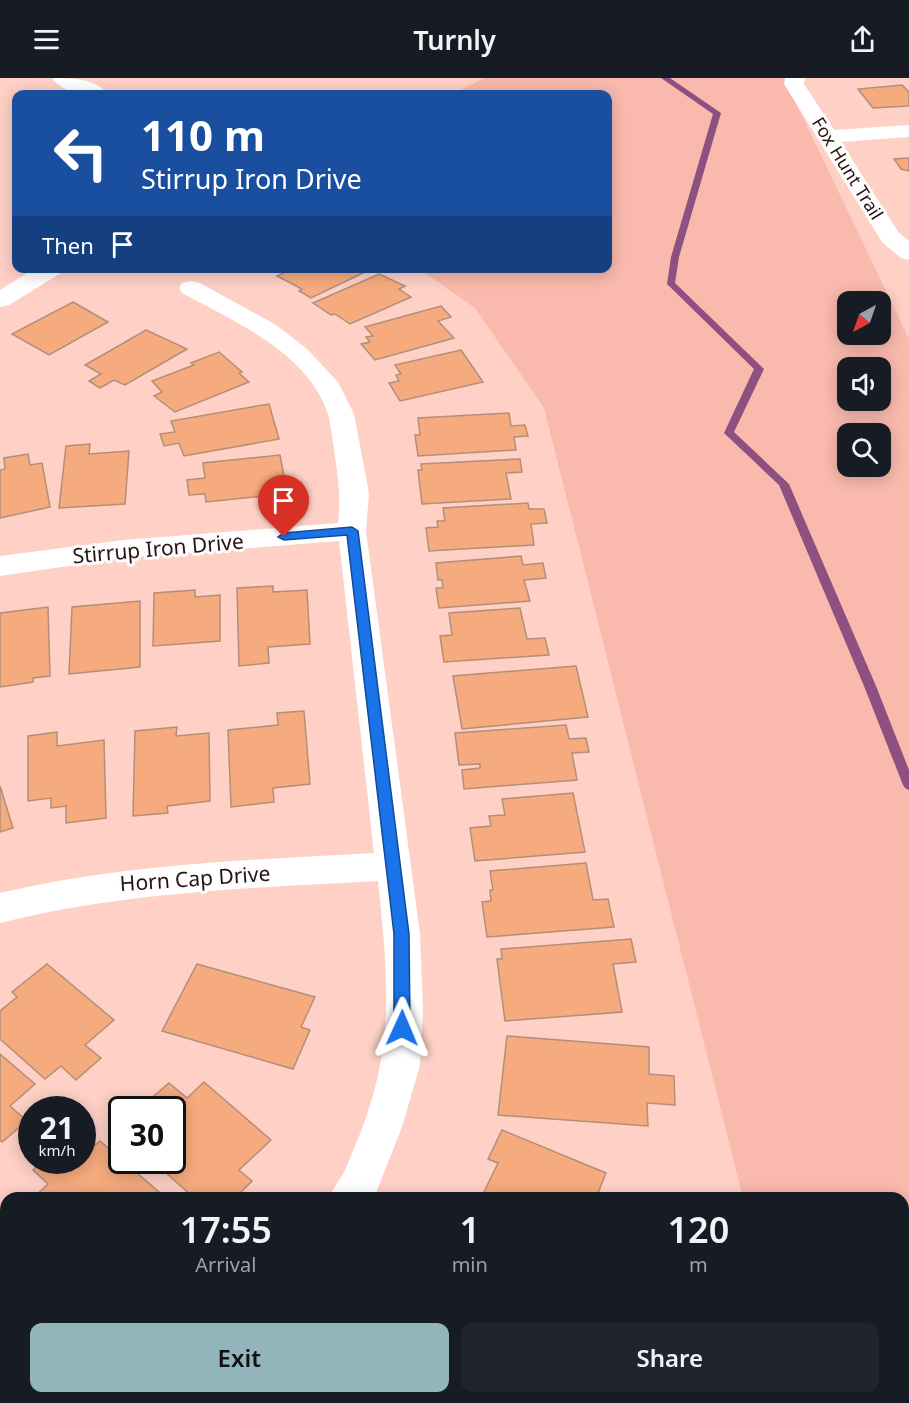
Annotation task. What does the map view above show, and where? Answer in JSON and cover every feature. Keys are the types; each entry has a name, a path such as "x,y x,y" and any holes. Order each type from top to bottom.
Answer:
{"street":[{"path":"62,78 88,90"},
{"name":"Fox Hunt Trail","path":"795,78 794,84 890,237 909,253"},
{"path":"829,137 909,130"},
{"path":"0,300 45,273"},
{"path":"190,288 267,330 298,354 326,382 341,414 355,493 352,531 402,934 404,1009 400,1065 382,1127 360,1184 354,1192"},
{"name":"Stirrup Iron Drive","path":"0,566 124,549 352,531"},
{"name":"Horn Cap Drive","path":"0,908 48,894 116,883 392,866"}],"shaded area":[{"path":"484,78 784,78 886,291 837,291 837,345 891,345 891,301 909,339 909,1192 741,1192 544,408 475,308 425,273 612,273 612,90 461,90"}],"building":[{"path":"902,85 909,92 909,106 873,108 858,89"},
{"path":"909,158 909,171 901,169 894,159"},
{"path":"283,273 363,273 311,298 299,291 302,289 277,276"},
{"path":"379,274 405,286 399,289 411,297 350,324 313,303"},
{"path":"73,302 108,322 49,355 12,334"},
{"path":"441,306 451,317 438,321 454,338 375,360 361,344 370,342 366,337 373,336 365,327"},
{"path":"146,330 187,349 125,385 114,380 100,388 89,381 101,374 85,365"},
{"path":"461,350 483,382 400,401 389,383 399,381 396,375 401,374 395,365"},
{"path":"219,352 242,372 239,373 249,382 175,412 154,396 162,392 152,381 194,365 191,363"},
{"path":"269,404 279,439 184,456 179,443 164,446 160,434 175,432 171,421"},
{"path":"509,413 511,426 525,425 528,436 514,437 516,450 418,456 415,435 420,435 418,418"},
{"path":"90,444 89,454 129,451 125,504 59,508 66,446"},
{"path":"28,454 30,465 42,463 50,507 0,518 0,470 5,469 4,458"},
{"path":"280,455 284,476 277,477 278,484 273,485 274,495 206,502 205,494 189,495 187,480 205,478 203,463"},
{"path":"520,459 522,472 506,473 511,499 422,504 418,470 422,470 421,464"},
{"path":"528,503 529,509 544,509 547,523 531,524 534,545 429,551 426,528 438,527 437,521 445,521 443,508"},
{"path":"521,556 523,565 543,563 546,578 524,580 530,601 439,608 436,588 443,588 442,580 438,580 436,563"},
{"path":"273,586 273,592 307,590 310,644 268,647 269,663 239,666 237,588"},
{"path":"195,590 195,597 220,595 220,641 153,646 154,593"},
{"path":"140,601 140,667 69,674 72,607"},
{"path":"48,607 50,676 33,678 33,682 0,687 0,613"},
{"path":"520,608 527,639 545,638 549,655 444,662 440,636 452,635 449,613"},
{"path":"576,666 588,717 462,729 453,676"},
{"path":"304,711 310,784 273,788 274,802 231,807 228,730 278,725 277,713"},
{"path":"566,725 569,739 586,738 589,752 572,753 577,780 464,789 462,770 480,768 480,764 459,765 455,733"},
{"path":"177,727 176,736 209,733 210,801 167,806 168,813 133,816 135,731"},
{"path":"57,732 57,746 104,740 106,818 66,823 66,806 51,808 51,798 28,801 28,736"},
{"path":"0,786 13,828 0,832"},
{"path":"573,793 585,852 475,861 470,828 491,826 489,816 505,815 502,799"},
{"path":"586,863 593,900 608,899 614,927 487,937 482,902 491,901 490,890 493,890 490,871"},
{"path":"631,939 636,962 613,964 622,1012 505,1021 497,959 502,959 501,949"},
{"path":"47,964 114,1020 85,1045 101,1058 76,1080 61,1066 45,1079 0,1039 0,1011 17,997 12,992"},
{"path":"197,964 315,997 301,1027 310,1030 293,1069 162,1031"},
{"path":"507,1036 649,1047 649,1074 674,1076 675,1105 647,1103 648,1126 498,1115"},
{"path":"0,1054 35,1084 21,1096 18,1096 18,1099 10,1106 18,1113 18,1129 2,1142 0,1140"},
{"path":"204,1082 271,1140 239,1170 252,1181 241,1192 187,1192 167,1174 186,1174 186,1097"},
{"path":"169,1083 185,1096 154,1096"},
{"path":"502,1130 606,1173 598,1192 484,1192 498,1163 488,1159"},
{"path":"100,1141 108,1148 108,1174 138,1174 159,1192 39,1192 48,1184 37,1174 96,1174 96,1144"}],"waterway":[{"path":"665,78 717,113 675,257 671,284 759,369 729,433 784,484 870,686 909,785"}],"route":[{"path":"284,537 352,531 402,934 404,1009 402,1028"}]}
